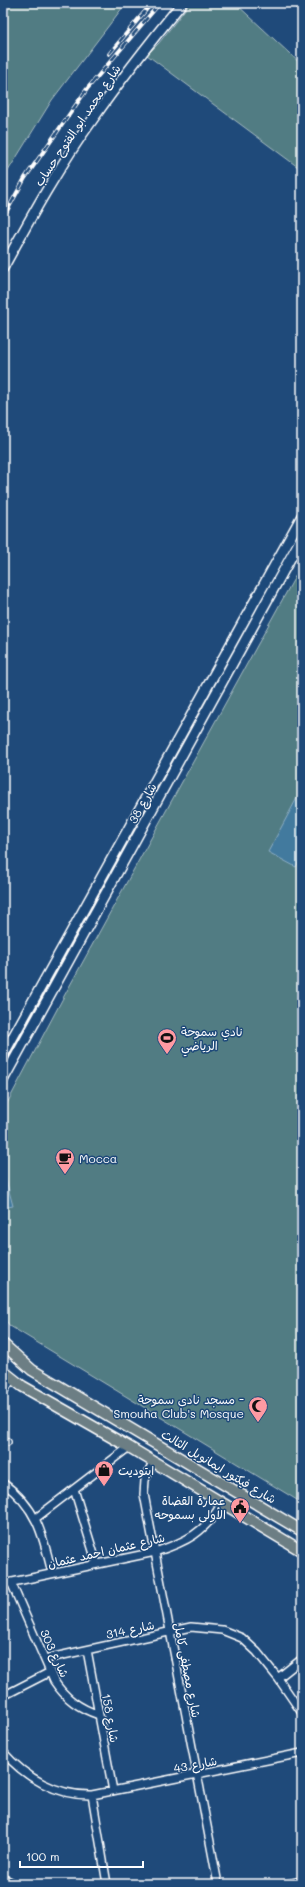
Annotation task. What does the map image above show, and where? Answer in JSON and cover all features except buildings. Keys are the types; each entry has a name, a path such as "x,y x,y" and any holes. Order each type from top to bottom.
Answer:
{"main road":[{"name":"شارع فيكتور ايمانويل الثالث","path":"3,1344 32,1370 302,1531"},
{"path":"6,1375 129,1447 302,1552"}],"street":[{"name":"شارع محمد ابو الفتوح حساب","path":"3,268 38,205 92,120 138,56 182,3"},
{"name":"شارع 38","path":"3,1055 302,516"},
{"name":"شارع 38","path":"3,1080 302,537"},
{"path":"247,616 256,621"},
{"path":"3,1392 6,1375"},
{"path":"36,1518 129,1447"},
{"name":"شارع مصطفى كامل","path":"153,1462 145,1480 143,1489 218,1884"},
{"path":"3,1483 20,1496 36,1518 43,1537 52,1573"},
{"path":"74,1489 97,1564"},
{"name":"شارع عثمان احمد عثمان","path":"3,1584 155,1552 174,1546 194,1536 210,1521 222,1503"},
{"name":"شارع 303","path":"12,1582 44,1659 62,1693 83,1710 99,1716"},
{"name":"شارع 314","path":"44,1659 191,1627 222,1630 232,1633 250,1645 278,1678 302,1713"},
{"name":"شارع 158","path":"87,1650 113,1791"},
{"path":"278,1678 302,1659"},
{"path":"3,1696 50,1672"},
{"name":"شارع 43","path":"3,1752 24,1772 51,1788 78,1796 113,1791 302,1753"},
{"path":"92,1795 107,1884"},
{"path":"3,1878 15,1884"},
{"path":"288,1884 302,1881"}],"green space":[{"path":"4,3 126,3 52,100 3,179"},
{"path":"190,3 235,3 302,65 302,170 147,55 159,43"},
{"name":"نادي سموحة الرياضي","path":"302,564 302,1503 10,1326 3,1317 3,1111 63,998"}],"water":[{"path":"297,798 302,801 302,855 296,867 268,852"},
{"path":"5,1176 13,1206 3,1208 3,1177"}],"railway":[{"path":"109,54 152,3"},
{"path":"3,218 25,178 87,89 160,3"}],"place":[{"name":"نادي سموحة الرياضي","path":"167,1055"},
{"name":"Mocca","path":"65,1175"},
{"name":"مسجد نادى سموحة - Smouha Club's Mosque","path":"258,1423"},
{"name":"ابتوديت","path":"104,1487"},
{"name":"عمارة القضاة الأولى بسموحه","path":"240,1524"}]}
